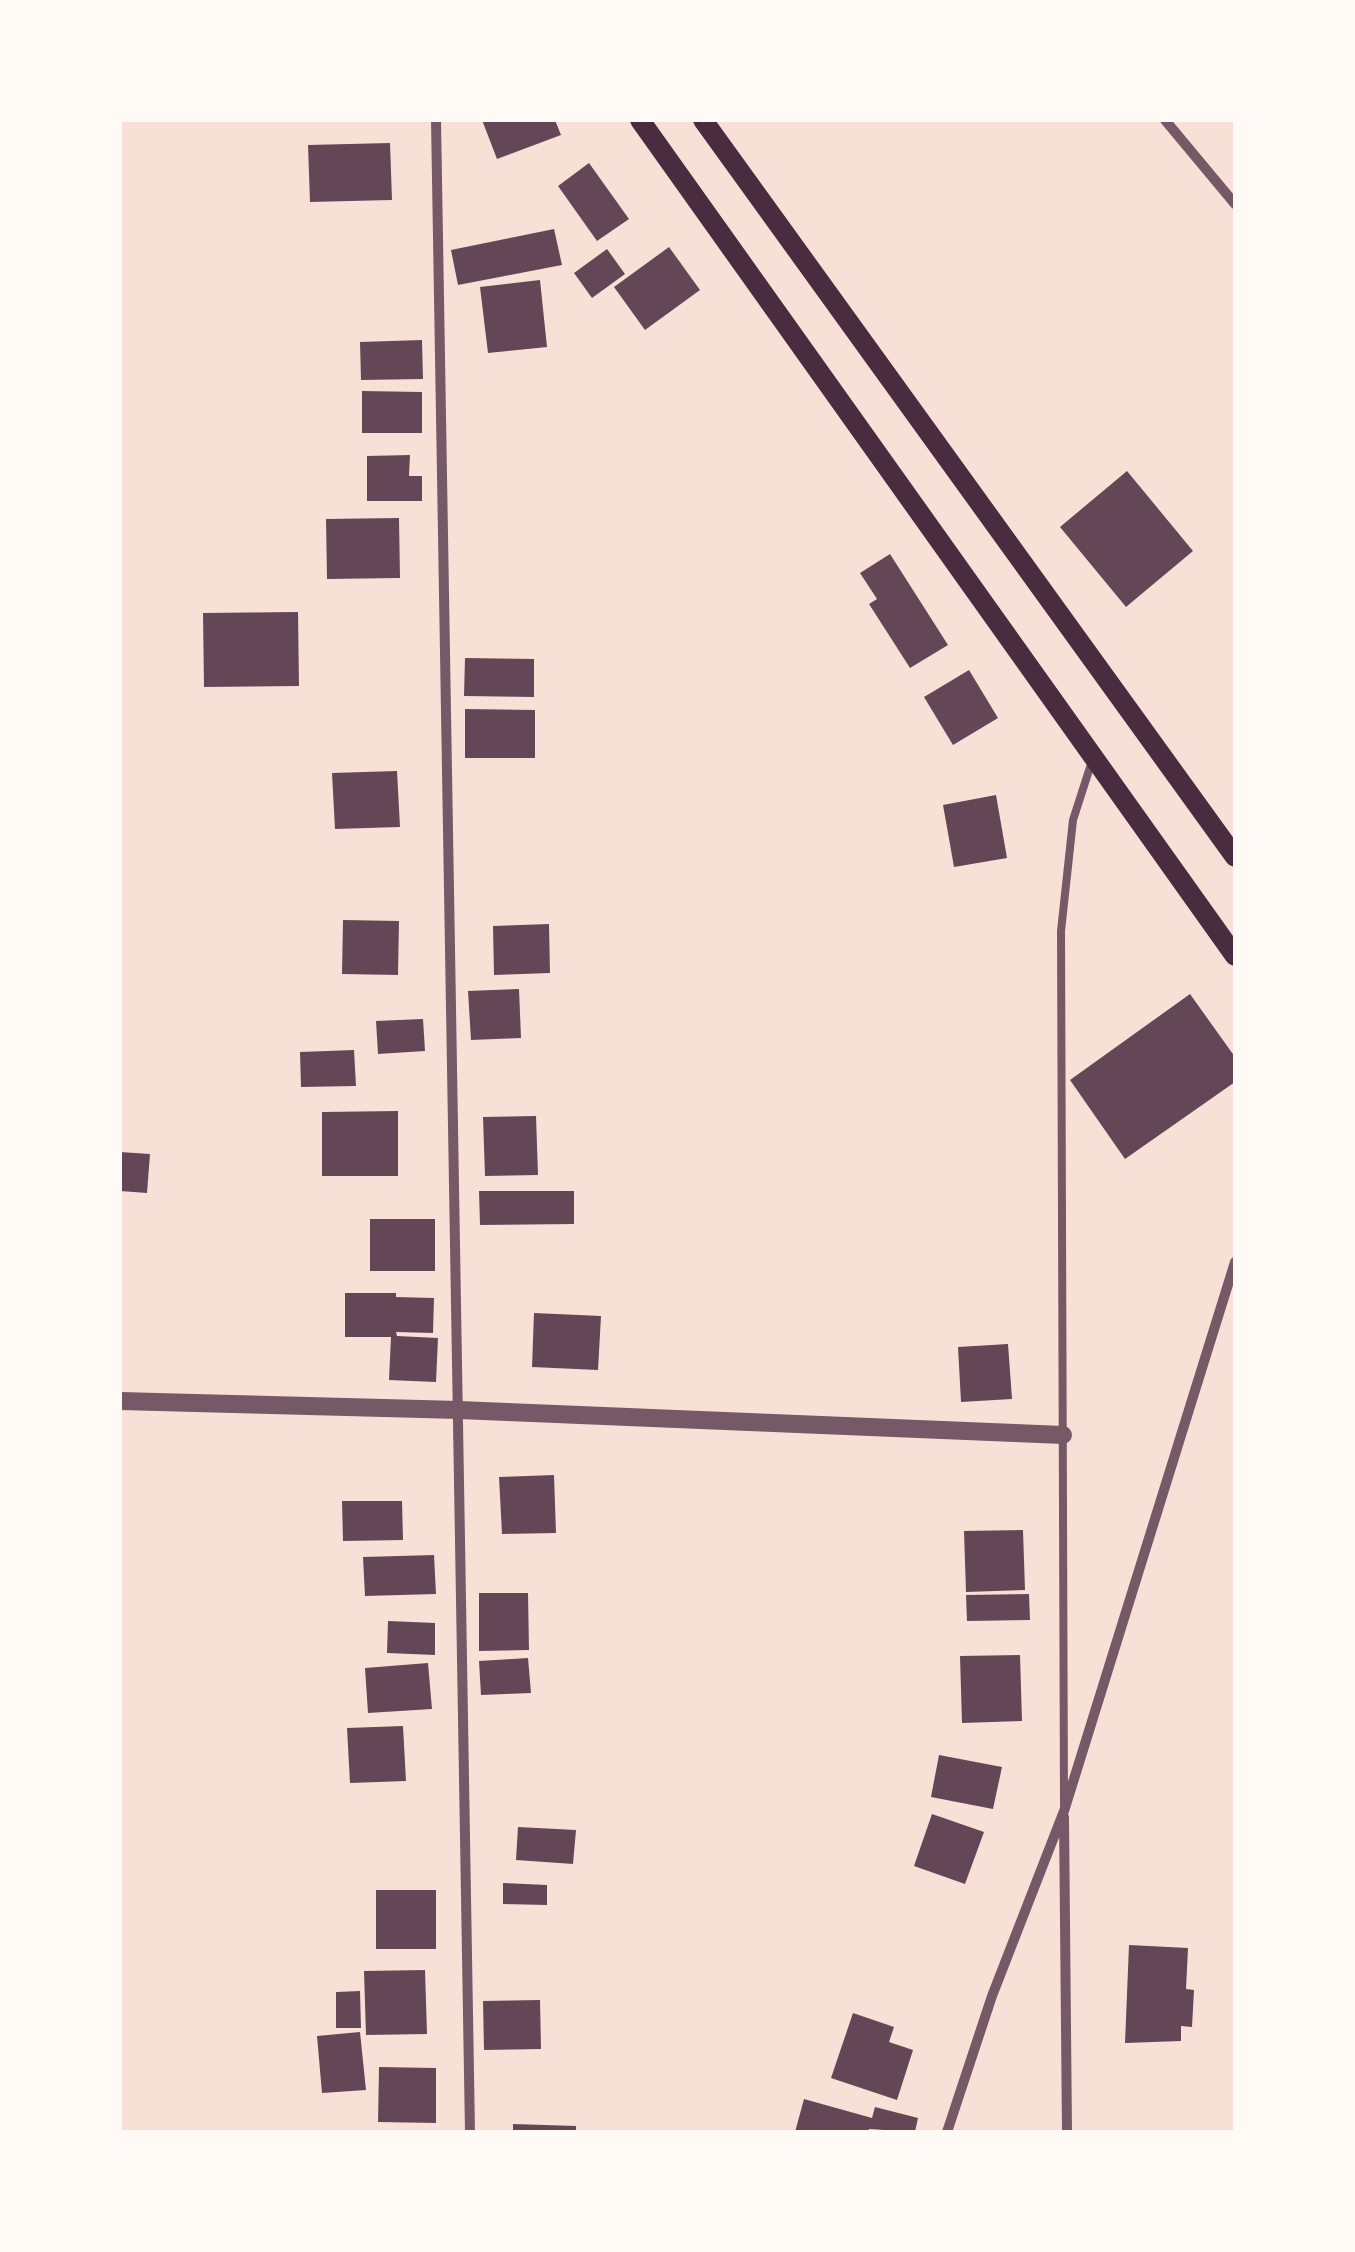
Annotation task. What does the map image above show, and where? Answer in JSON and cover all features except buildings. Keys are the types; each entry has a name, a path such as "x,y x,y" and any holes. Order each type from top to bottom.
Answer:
{"main road":[{"path":"640,120 1235,956"},
{"path":"703,120 1235,857"}],"street":[{"path":"436,120 470,2132"},
{"path":"1165,120 1235,204"},
{"path":"947,2132 992,1996 1064,1812 1235,1262"},
{"path":"120,1402 459,1410 1063,1436"},
{"path":"1064,1812 1067,2132"}],"lane":[{"path":"1064,1812 1061,930 1073,820 1093,757"}]}
